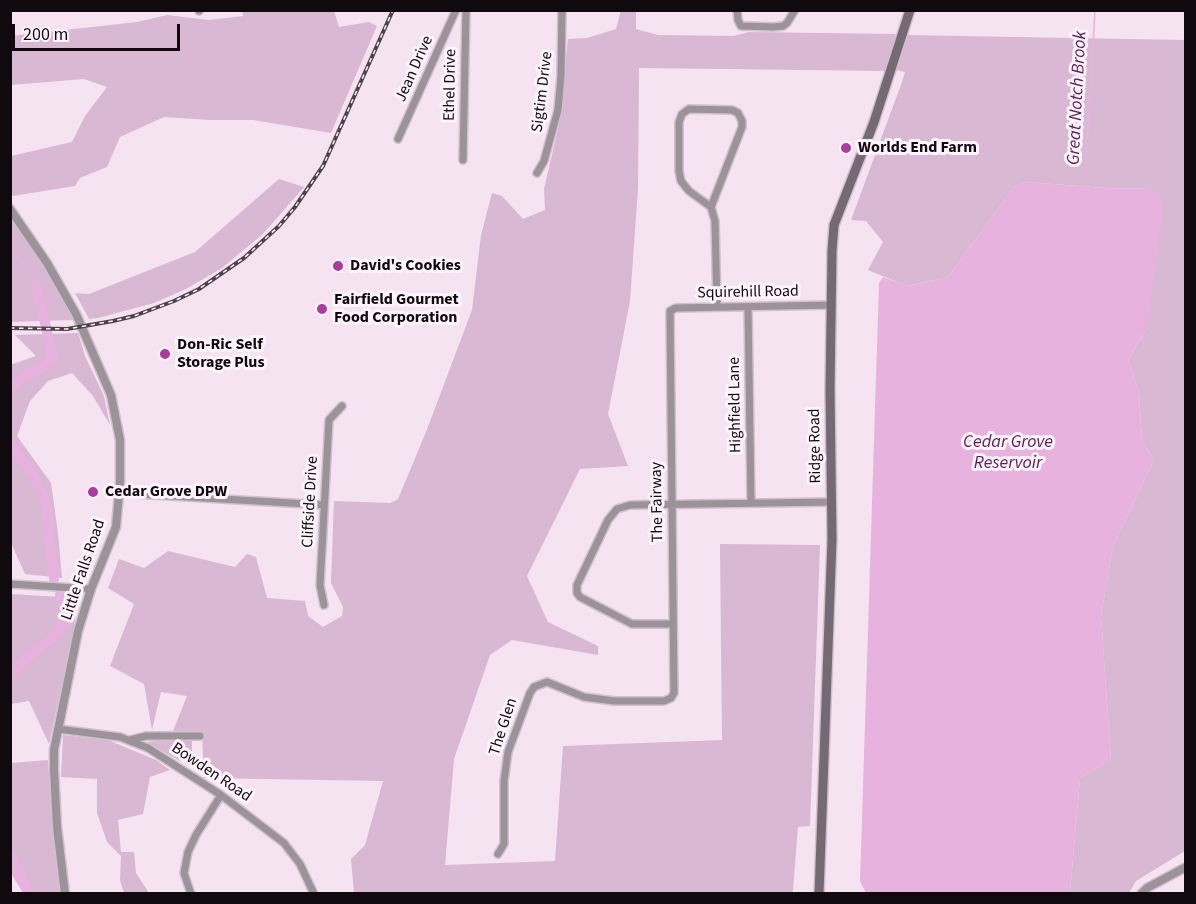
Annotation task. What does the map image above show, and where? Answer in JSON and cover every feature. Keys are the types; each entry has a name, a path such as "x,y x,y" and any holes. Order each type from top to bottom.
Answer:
{"main road":[{"name":"Ridge Road","path":"819,894 832,502 830,390 834,225 874,122 910,10"}],"street":[{"name":"Jean Drive","path":"398,139 456,10"},
{"name":"Ethel Drive","path":"463,160 466,10"},
{"name":"Sigtim Drive","path":"537,173 544,161 558,110 562,10"},
{"path":"737,10 741,26 773,27 783,26 795,10"},
{"path":"711,207 742,127 742,121 738,113 732,110 689,109 682,114 679,122 680,176 689,191 711,207 716,220 717,307"},
{"name":"Little Falls Road","path":"10,209 67,297 108,386 120,432 120,493 116,527 91,589 78,631 58,729 54,770 65,894"},
{"name":"Squirehill Road","path":"669,315 674,308 832,305"},
{"name":"Highfield Lane","path":"748,307 751,504"},
{"name":"The Fairway","path":"669,315 674,690"},
{"name":"Cliffside Drive","path":"324,605 320,585 329,420 342,406"},
{"path":"120,493 324,505"},
{"path":"673,624 639,625 628,622 580,597 576,591 608,520 617,509 630,504 832,502"},
{"path":"10,584 91,589"},
{"name":"The Glen","path":"498,854 504,844 504,781 508,753 534,687 543,682 551,683 584,697 614,701 664,701 671,698 674,690"},
{"name":"Bowden Road","path":"58,729 111,735 130,740 148,748 221,795 284,843 304,871 314,894"},
{"path":"130,740 146,736 200,736"},
{"path":"191,894 185,882 184,873 188,852 221,795"},
{"path":"1141,894 1147,888 1185,867"}],"shaded area":[{"path":"242,10 334,11 339,27 369,22 377,26 331,133 253,120 164,117 120,137 107,167 80,178 75,186 13,196 11,156 72,142 85,116 107,87 84,79 11,85 11,36 137,22 167,15 209,20 243,16"},
{"path":"621,10 636,11 636,29 658,35 733,36 749,32 896,34 887,71 639,68 638,188 630,301 608,414 628,466 580,469 527,576 548,622 598,646 598,655 512,640 490,655 454,759 445,865 555,861 563,746 722,740 720,544 820,545 810,826 798,827 793,890 792,893 354,893 351,859 365,845 383,781 204,778 202,733 173,731 187,696 161,692 152,730 144,684 110,666 134,604 108,588 119,559 144,568 168,551 235,567 247,554 256,557 267,598 305,601 308,616 323,627 342,616 343,607 331,583 334,501 390,503 398,499 472,310 481,235 492,193 502,196 523,219 545,210 544,189 559,124 568,39 587,38 616,29"},
{"path":"906,35 1185,40 1185,851 1136,881 1129,893 1070,893 1080,778 1111,760 1101,616 1113,546 1154,460 1142,441 1139,392 1128,360 1147,328 1151,189 1025,182 1014,187 948,277 907,286 868,270 883,242 866,221 851,220 905,72 895,70"},
{"path":"279,179 304,187 263,234 222,268 186,289 154,303 89,319 75,293 89,294 195,252"},
{"path":"10,217 35,252 75,320 11,322"},
{"path":"78,333 85,356 104,396 110,425 93,396 72,373 48,381 30,401 17,436 51,483 62,578 25,574 11,543 10,365 36,356 15,335"},
{"path":"11,594 77,598 74,629 49,744 29,701 11,704"},
{"path":"63,735 108,740 156,760 170,770 150,777 143,814 118,820 121,852 134,852 136,873 149,893 124,893 120,880 121,856 107,842 97,813 97,779 61,777"},
{"path":"192,738 192,754 180,761 146,742"},
{"path":"48,760 60,893 23,893 11,873 11,763"}],"water":[{"name":"Cedar Grove Reservoir","path":"1025,182 1151,189 1159,194 1163,206 1147,328 1128,360 1139,392 1142,441 1154,460 1113,546 1101,616 1111,760 1080,778 1070,893 866,893 860,881 879,283 883,277 908,286 948,277 1014,187"}],"waterway":[{"name":"Great Notch Brook","path":"1085,187 1095,10"},
{"path":"10,247 25,266 36,287"},
{"path":"36,287 46,327"},
{"path":"10,389 23,378 47,365 53,356 47,332"},
{"path":"10,443 30,471 43,495 47,509 54,579"},
{"path":"10,677 21,663 57,634 61,628 65,621 66,610 60,595"},
{"path":"10,855 30,894"}],"railway":[{"path":"10,328 67,329 134,316 199,289 244,258 279,226 323,166 393,10"}],"place":[{"name":"Worlds End Farm","path":"846,148"},
{"name":"David's Cookies","path":"338,266"},
{"name":"Fairfield Gourmet Food Corporation","path":"322,309"},
{"name":"Don-Ric Self Storage Plus","path":"165,354"},
{"name":"Cedar Grove DPW","path":"93,492"}]}
